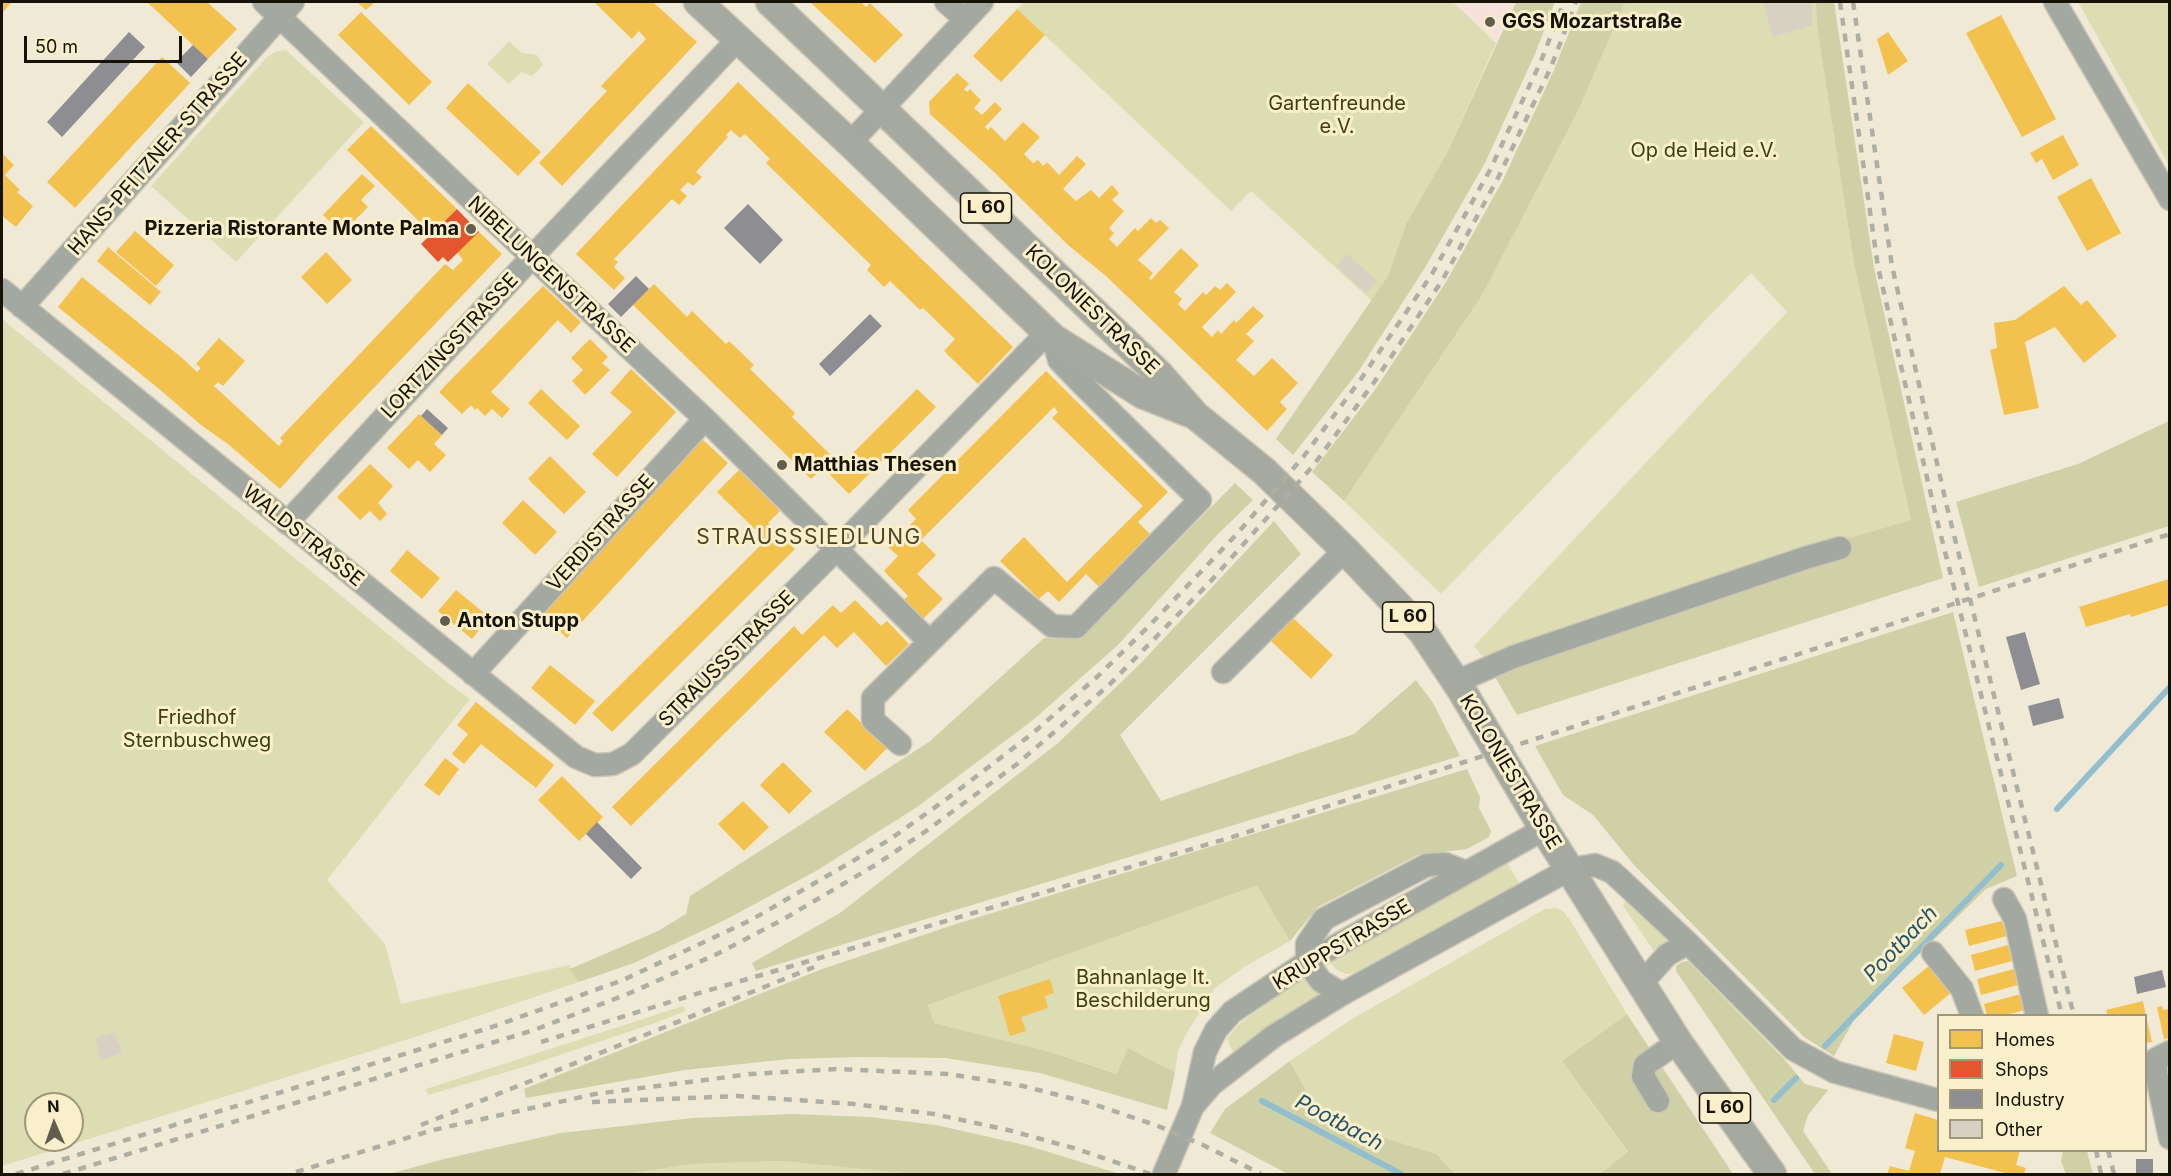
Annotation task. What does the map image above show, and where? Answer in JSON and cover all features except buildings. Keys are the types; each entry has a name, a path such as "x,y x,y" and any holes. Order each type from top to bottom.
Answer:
{"main road":[{"name":"KOLONIESTRASSE","path":"698,2 850,143 1050,336 1142,394 1195,415"},
{"name":"KOLONIESTRASSE","path":"770,2 1159,374 1195,415 1264,471 1345,550 1422,631 1456,682 1544,829 1678,1042 1772,1174"}],"street":[{"path":"946,2 965,19"},
{"path":"850,143 982,2"},
{"path":"2055,2 2169,199"},
{"name":"NIBELUNGENSTRASSE","path":"279,6 531,257 705,419 837,549"},
{"name":"HANS-PFITZNER-STRASSE","path":"22,307 279,6"},
{"name":"LORTZINGSTRASSE","path":"287,523 531,257 738,39"},
{"name":"WALDSTRASSE","path":"2,290 576,757 595,765 613,764"},
{"name":"KOLONIESTRASSE","path":"929,642 994,578 1052,626 1076,627 1200,500 1059,360 1050,336"},
{"name":"STRAUSSSTRASSE","path":"613,764 632,754 1050,336"},
{"name":"VERDISTRASSE","path":"473,674 705,419"},
{"path":"1456,682 1513,657 1840,548"},
{"path":"837,549 929,642 873,698 873,720 900,744"},
{"path":"1222,672 1345,550"},
{"name":"KRUPPSTRASSE","path":"1164,1174 1193,1106 1205,1052 1216,1030 1232,1012 1306,962 1544,829"},
{"path":"1570,869 1595,865 1612,872 1688,943 1793,1049 1835,1072 1937,1100"},
{"name":"KRUPPSTRASSE","path":"1193,1106 1212,1084 1275,1036 1342,994 1570,869"},
{"path":"2004,899 2015,919 2037,1014"},
{"path":"1641,984 1668,955 1688,943"},
{"path":"1934,953 1962,989 1971,1014"},
{"path":"1306,962 1321,981 1342,994"},
{"path":"1658,1101 1643,1076 1645,1065 1678,1042"},
{"path":"2169,1052 2156,1059 2156,1073 2169,1138"}],"shaded area":[{"name":"GGS Mozartstraße","path":"1453,2 1516,2 1496,43"}],"green space":[{"name":"Gartenfreunde e.V.","path":"1024,2 1453,2 1496,43 1447,153 1406,224 1388,276 1372,301 1251,191 1231,211 1017,9"},
{"path":"1516,2 1555,2 1535,54 1485,163 1426,266 1358,372 1293,455 1276,439 1388,276 1406,224 1447,153"},
{"path":"1581,2 1625,2 1578,111 1481,297 1344,501 1312,472 1377,387 1446,282 1503,180 1554,70"},
{"name":"Op de Heid e.V.","path":"1625,2 1816,2 1817,27 1854,264 1911,520 1803,551 1484,658 1474,646 1787,312 1751,273 1441,594 1344,501 1481,297 1578,111"},
{"path":"1816,2 1834,2 1874,268 1943,578 1517,715 1484,658 1803,551 1911,520 1854,264 1817,27"},
{"path":"2078,2 2169,2 2169,165"},
{"path":"509,41 522,53 537,55 543,65 532,76 521,72 509,84 487,64"},
{"path":"286,50 364,122 236,262 151,186 267,57 277,51"},
{"name":"Friedhof Sternbuschweg","path":"2,319 470,699 327,880 385,944 401,1004 569,965 579,982 412,1038 84,1140 84,1092 24,1092 24,1152 47,1152 2,1166"},
{"path":"2169,421 2169,526 1979,587 1956,502 2078,464"},
{"path":"1235,483 1253,500 1216,536 1118,645 1033,720 917,807 816,871 725,920 634,963 579,982 570,969 658,931 686,914 690,896 929,742 1044,638 1081,639"},
{"path":"1274,521 1301,554 1120,735 1161,801 1354,734 1416,680 1433,703 1460,756 756,971 752,963 840,913 1058,743 1140,664"},
{"path":"1953,612 2017,876 1986,889 1856,1016 1834,1056 1804,1037 1634,865 1593,815 1563,795 1535,746"},
{"path":"1467,769 1480,797 1479,808 1491,831 1489,837 1467,849 1418,855 1318,907 1290,941 1257,885 928,1005 934,1023 1047,1051 1117,1074 1128,1048 1175,1072 1167,1110 1040,1073 945,1058 789,1059 685,1070 526,1098 524,1089 822,969 956,924"},
{"path":"1507,862 1519,883 1360,973 1346,974 1335,969 1330,961"},
{"name":"Bahnanlage lt. Beschilderung","path":"1258,884 1290,941 1244,967 1214,989 1185,1036 1178,1052 1175,1072 1128,1048 1118,1074 1047,1051 934,1023 928,1005"},
{"path":"1626,900 1672,943 1654,951 1623,906"},
{"path":"1556,908 1563,911 1570,920 1627,1014 1562,1061 1628,1153 1600,1174 1455,1174 1436,1154 1321,1118 1290,1061 1352,1019 1545,909"},
{"path":"1688,961 1785,1060 1805,1084 1828,1090 1808,1115 1803,1131 1832,1174 1815,1174 1676,971 1676,966"},
{"path":"1303,977 1311,988 1320,994 1239,1051 1233,1052 1227,1039 1239,1024"},
{"path":"683,1006 686,1011 649,1025 527,1066 428,1095 426,1089"},
{"path":"1627,1014 1733,1174 1600,1174 1628,1152 1562,1061"},
{"path":"1290,1061 1321,1118 1436,1154 1455,1174 1288,1174 1210,1133 1225,1109"},
{"path":"793,1114 870,1117 936,1125 1029,1146 1120,1174 912,1174 781,1161 693,1164 628,1174 389,1174 444,1159 561,1133 693,1118"},
{"path":"2063,1152 2087,1152 2093,1174 2066,1174 2061,1161"},
{"path":"781,1161 912,1174 628,1174 693,1164"}],"waterway":[{"name":"Pootbach","path":"2057,809 2170,687"},
{"name":"Pootbach","path":"1825,1046 2001,865"},
{"name":"Pootbach","path":"1774,1100 1796,1078"},
{"name":"Pootbach","path":"1262,1101 1401,1174"}],"railway":[{"path":"16,1174 492,1027 623,980 751,920 889,840 948,798 1033,733 1098,676 1236,535 1304,456 1361,379 1432,274 1490,170 1541,61 1564,2"},
{"path":"63,1174 534,1030 630,993 717,954 782,920 877,864 1017,764 1109,685 1209,583 1313,466 1375,381 1443,279 1499,176 1551,67 1576,2"},
{"path":"1840,2 1878,267 1935,512 2061,1014"},
{"path":"1853,2 1892,266 1947,507 2074,1014"},
{"path":"541,1042 686,997 1226,839 2170,534"},
{"path":"421,1125 814,967"},
{"path":"296,1172 433,1130 595,1094 751,1074 836,1069 948,1074 1023,1086 1093,1104 1158,1126 1261,1174"},
{"path":"592,1102 738,1096 854,1104 934,1114 1008,1130 1077,1149 1150,1174"},
{"path":"2096,1152 2101,1174"},
{"path":"2108,1152 2114,1174"}],"place":[{"name":"GGS Mozartstraße","path":"1490,22"},
{"name":"Pizzeria Ristorante Monte Palma","path":"471,229"},
{"name":"Matthias Thesen","path":"782,465"},
{"name":"Anton Stupp","path":"445,621"}],"district":[{"name":"STRAUSSSIEDLUNG","path":"809,538"}]}
